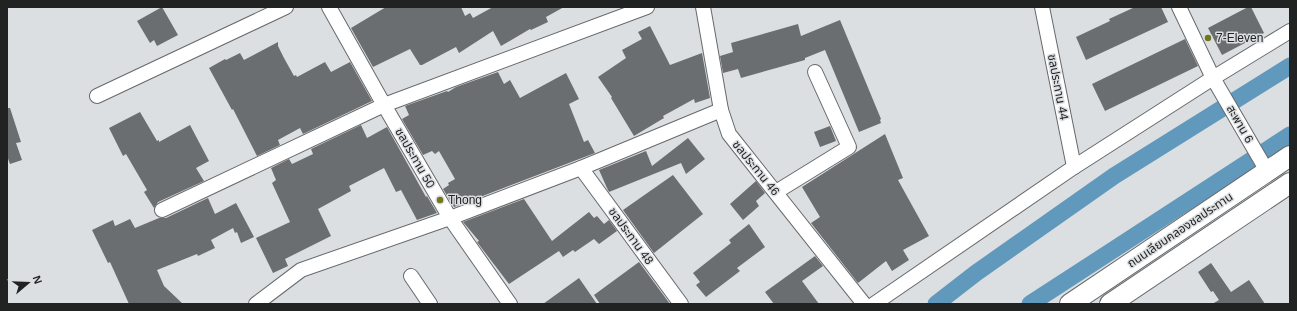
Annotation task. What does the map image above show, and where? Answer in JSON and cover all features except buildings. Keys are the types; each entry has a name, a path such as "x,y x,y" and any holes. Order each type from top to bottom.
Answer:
{"street":[{"path":"97,96 286,7"},
{"name":"ชลประทาน 50","path":"329,7 450,218 510,304"},
{"path":"162,210 384,105 647,7"},
{"name":"ชลประทาน 46","path":"703,7 721,110 729,134 864,304"},
{"name":"ชลประทาน 44","path":"1042,7 1074,168"},
{"name":"สะพาน 6","path":"1178,7 1213,78 1267,171"},
{"path":"874,304 1074,168 1213,78 1290,31"},
{"path":"776,192 849,147 815,72"},
{"path":"256,304 301,270 450,218 580,168 721,110"},
{"name":"ถนนเลียบคลองชลประทาน","path":"1070,304 1290,156"},
{"name":"ชลประทาน 48","path":"580,168 681,304"},
{"path":"1267,171 1284,186"},
{"name":"ถนนเลียบคลองชลประทาน","path":"1110,304 1284,186"},
{"path":"412,276 430,304"}],"waterway":[{"path":"936,304 976,273 1114,176 1290,66"},
{"path":"1030,304 1290,135"}],"place":[{"name":"7-Eleven","path":"1208,38"},
{"name":"Thong","path":"440,200"}]}
